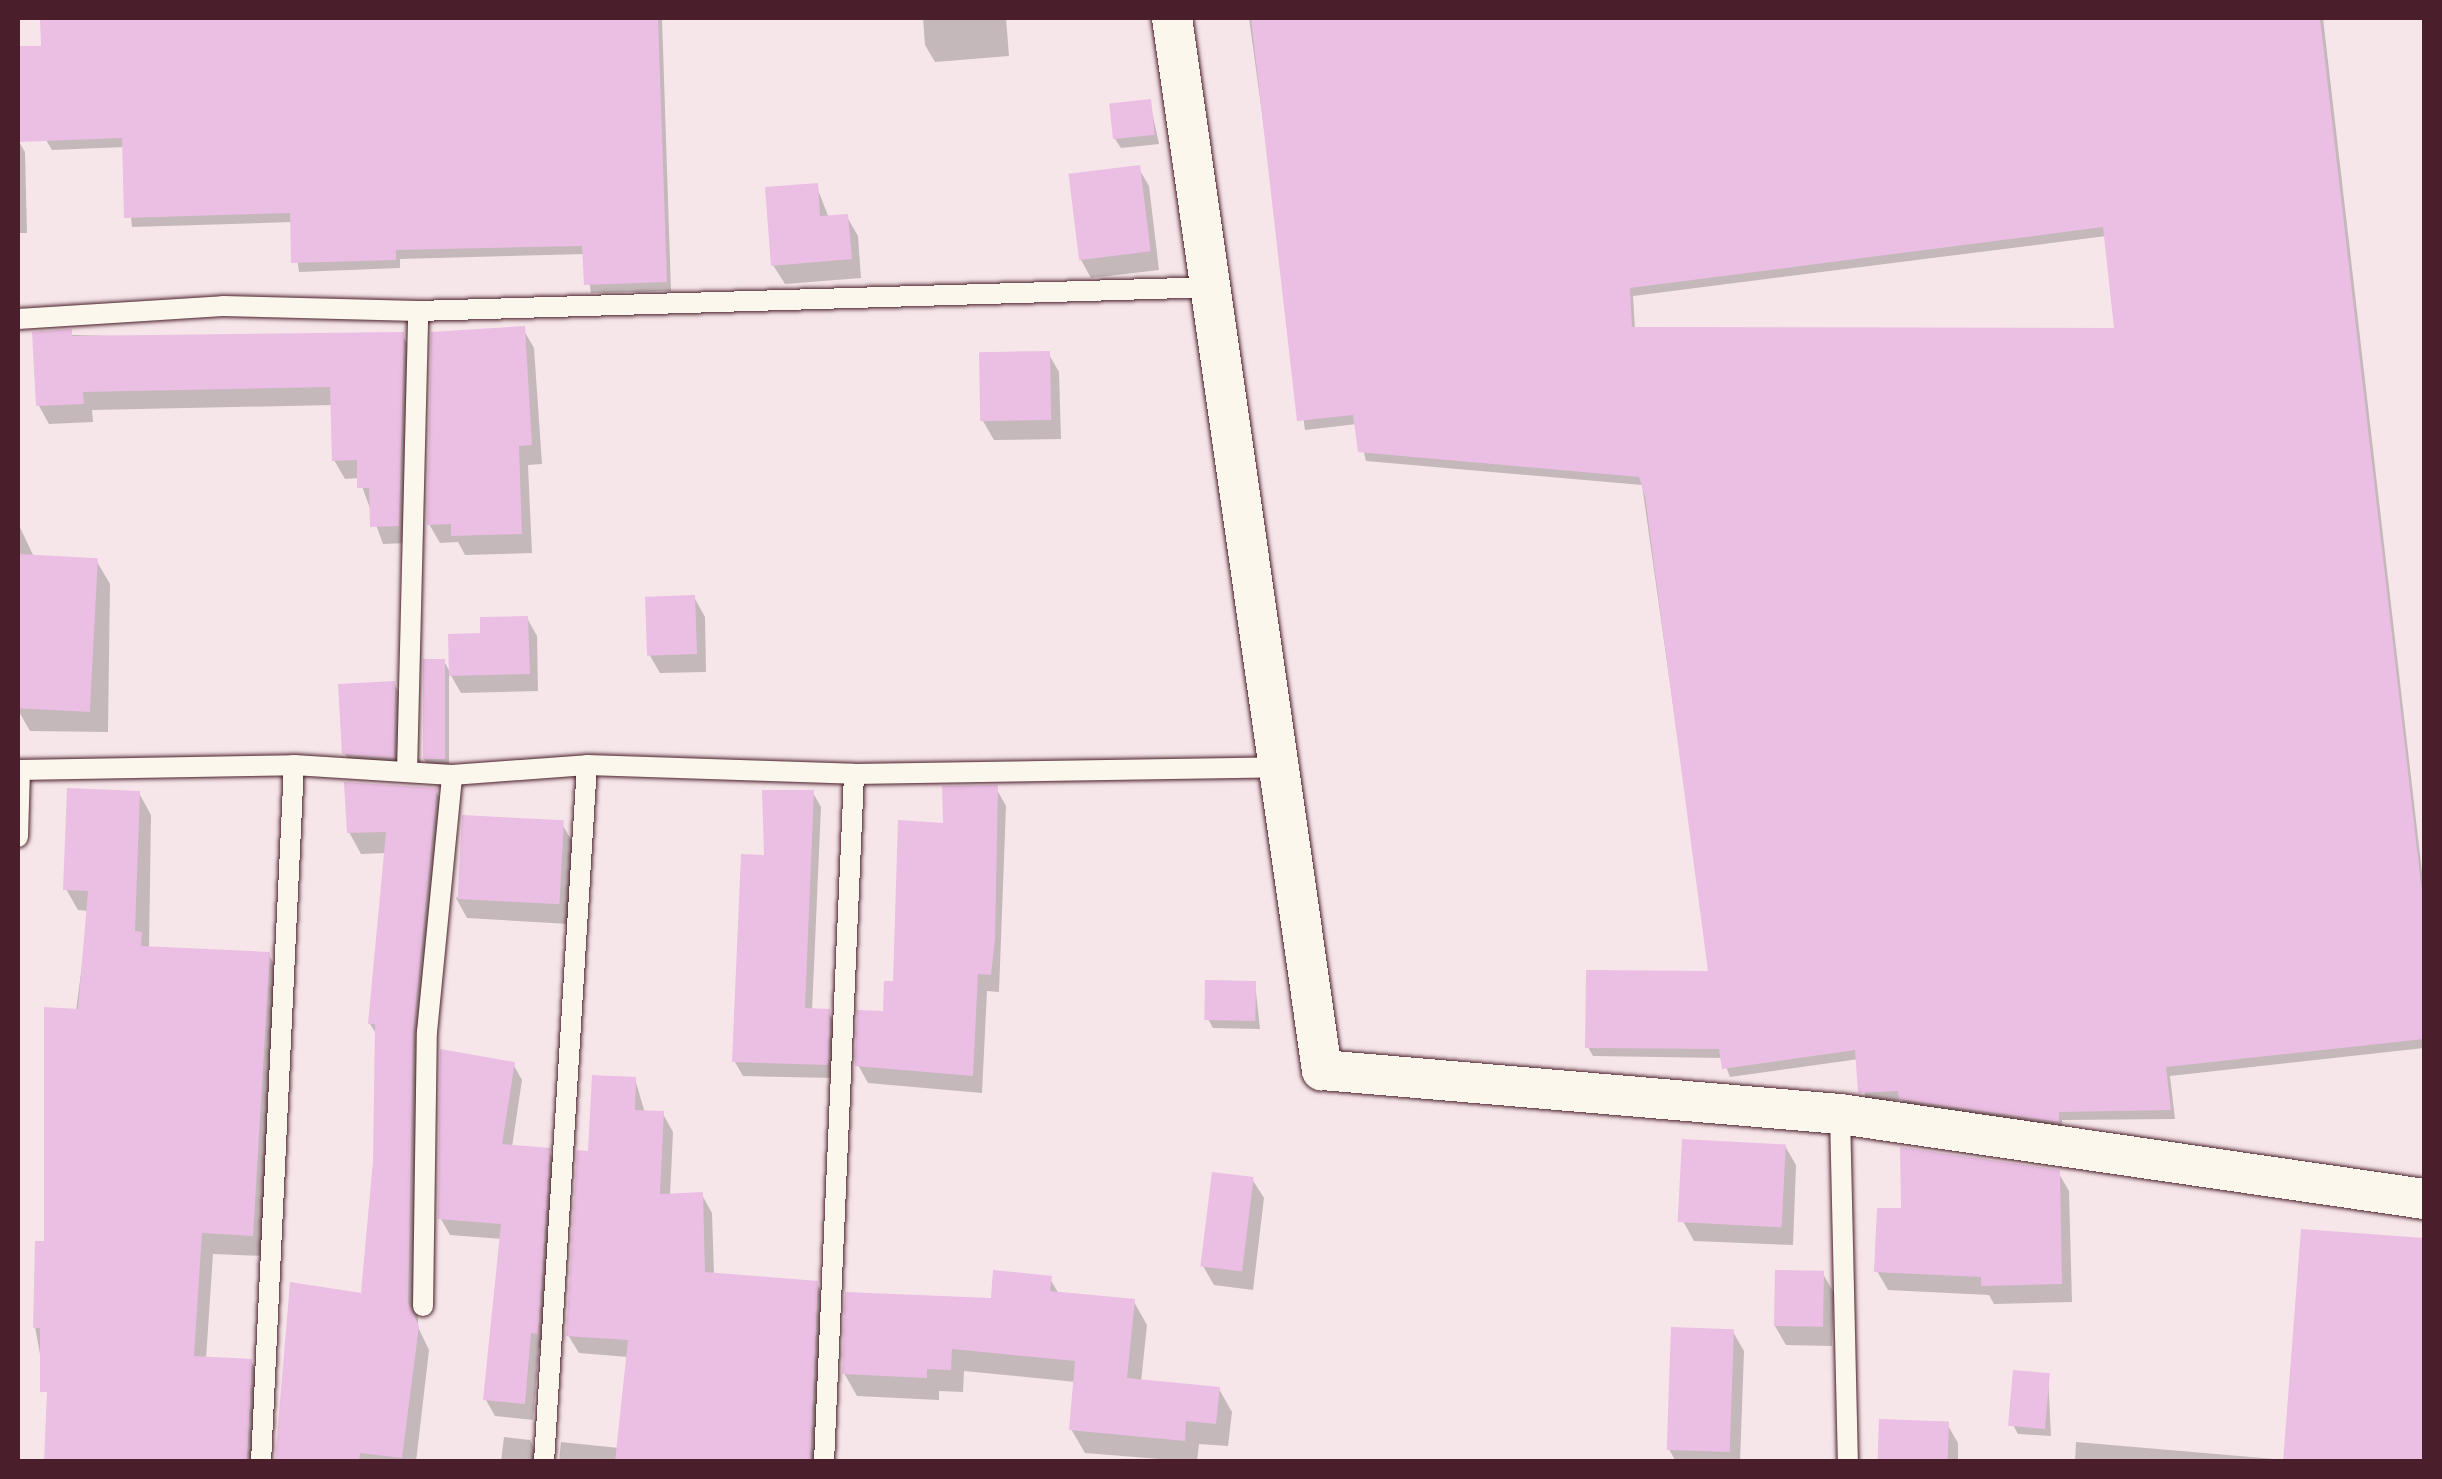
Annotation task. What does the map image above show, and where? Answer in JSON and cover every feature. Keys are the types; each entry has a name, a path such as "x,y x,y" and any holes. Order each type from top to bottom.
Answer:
{"street":[{"path":"1172,18 1215,286 1322,1070 1840,1114 2424,1199"}],"lane":[{"path":"18,319 223,306 418,311 1215,286"},
{"path":"407,772 418,311"},
{"path":"18,836 19,770 294,764 452,776 587,766 854,774 1283,767"},
{"path":"261,1462 294,764"},
{"path":"544,1462 587,766"},
{"path":"824,1462 854,774"},
{"path":"422,1306 427,1032 452,776"},
{"path":"1840,1114 1848,1462"}],"building":[{"path":"40,18 658,18 667,282 584,285 582,246 396,250 396,260 291,263 290,213 124,218 122,138 18,142 18,46 41,46"},
{"path":"1251,18 2320,18 2424,909 2424,1039 2166,1067 2171,1110 2059,1112 2059,1122 1899,1099 1898,1091 1858,1093 1855,1050 1722,1069 1719,1049 1585,1048 1586,970 1708,971 1645,496 1639,477 1358,452 1353,415 1297,421","holes":["2103,227 2114,328 1632,327 1630,288"]},
{"path":"1151,99 1155,135 1113,139 1109,103"},
{"path":"1140,165 1151,251 1079,260 1069,174"},
{"path":"818,183 820,216 848,214 852,259 771,266 765,187"},
{"path":"525,326 532,445 519,446 522,534 451,536 451,524 427,525 431,332"},
{"path":"72,329 72,336 404,332 399,526 370,527 369,488 357,488 357,460 332,461 330,387 83,392 84,404 36,406 32,332"},
{"path":"1050,351 1051,420 980,421 979,352"},
{"path":"18,554 98,558 90,712 18,708"},
{"path":"695,595 697,654 647,656 645,597"},
{"path":"528,616 530,674 449,676 448,634 480,633 480,617"},
{"path":"423,659 445,659 445,759 423,759"},
{"path":"395,681 394,758 342,754 338,684"},
{"path":"344,782 437,788 413,1032 408,1303 419,1326 402,1458 360,1453 359,1462 275,1462 290,1282 361,1293 373,1161 375,1024 368,1024 386,832 347,833"},
{"path":"998,785 995,939 991,975 978,974 973,1076 855,1066 857,1010 883,1011 884,981 893,981 898,820 943,823 942,786"},
{"path":"67,788 140,791 135,931 142,932 141,946 270,952 253,1236 202,1233 194,1356 252,1359 247,1462 44,1462 47,1392 40,1392 40,1328 33,1328 35,1241 44,1241 44,1007 78,1009 88,891 63,890"},
{"path":"762,790 814,790 805,1008 830,1009 828,1065 732,1062 741,854 764,855"},
{"path":"462,815 564,820 559,904 458,899"},
{"path":"1205,980 1256,981 1255,1021 1204,1020"},
{"path":"440,1049 515,1062 502,1144 550,1148 538,1334 531,1333 525,1404 483,1400 501,1224 438,1219"},
{"path":"592,1075 636,1077 635,1110 664,1111 660,1194 703,1192 705,1272 818,1281 810,1462 615,1462 628,1340 566,1336 577,1150 588,1151"},
{"path":"1682,1139 1786,1144 1782,1227 1678,1222"},
{"path":"1900,1147 2060,1170 2062,1284 1981,1286 1981,1277 1874,1272 1877,1208 1901,1208"},
{"path":"1212,1172 1254,1177 1242,1271 1200,1266"},
{"path":"2301,1229 2424,1238 2424,1462 2283,1462"},
{"path":"993,1270 1052,1276 1050,1291 1135,1299 1127,1378 1220,1387 1216,1424 1186,1421 1185,1441 1069,1430 1075,1361 952,1349 951,1370 927,1369 927,1378 842,1374 845,1292 991,1298"},
{"path":"1775,1270 1824,1271 1823,1327 1774,1326"},
{"path":"1671,1327 1734,1329 1730,1452 1667,1450"},
{"path":"2013,1370 2050,1373 2045,1429 2008,1426"},
{"path":"1879,1419 1949,1421 1948,1462 1877,1462"}]}
